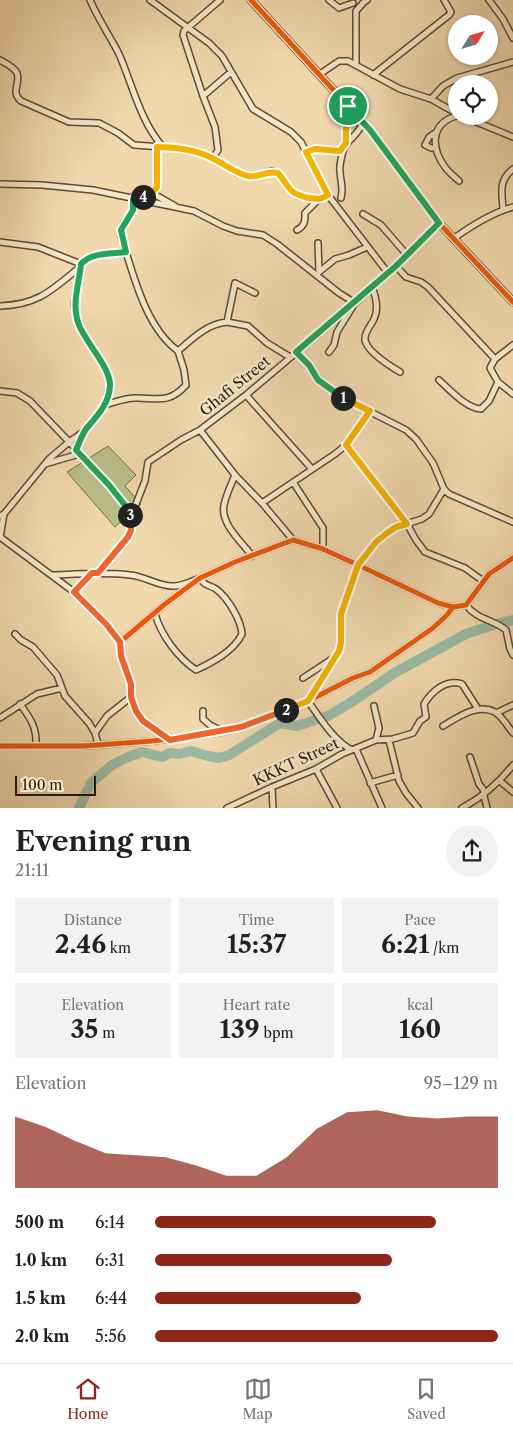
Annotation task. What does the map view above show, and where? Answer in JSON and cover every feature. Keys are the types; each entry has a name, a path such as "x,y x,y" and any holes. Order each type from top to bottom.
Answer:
{"street":[{"path":"90,0 98,19 118,52 148,128 160,147 157,187 152,193 135,199"},
{"path":"150,0 189,28 222,56 253,109 291,132 301,142 328,195 388,273"},
{"path":"213,158 218,150 215,127 183,35 184,31 220,0"},
{"path":"251,0 363,122 439,223 513,302"},
{"path":"329,0 339,8 352,2 356,11 356,65"},
{"path":"356,11 367,0"},
{"path":"372,75 449,15 451,12 444,0"},
{"path":"488,0 503,19 513,38"},
{"path":"0,60 16,72 18,78 15,94 20,101 69,122 99,123 118,133 134,145 186,150 213,158 237,173 252,177 272,171 278,173 290,190 298,196 318,200"},
{"path":"320,74 339,61 348,61 400,90 431,99 448,110"},
{"path":"431,99 443,86 456,78 513,62"},
{"path":"203,96 231,72"},
{"path":"341,198 340,170 346,143 348,106"},
{"path":"436,148 426,145 428,137 448,120"},
{"path":"306,152 315,149 340,151 357,134 363,122"},
{"path":"484,125 513,137"},
{"path":"435,133 439,158 446,168 459,180"},
{"path":"503,210 503,179 513,169"},
{"path":"0,184 42,185 93,190 194,211 223,226 263,235 292,255 339,293 355,302 340,327 334,345 329,352"},
{"path":"152,193 178,208"},
{"path":"297,230 302,228 305,223 305,213 318,200 328,195"},
{"path":"105,405 135,398 157,400 177,395 186,384 178,351 171,346 149,314 126,252 121,230 133,210 135,199"},
{"path":"453,239 473,225 513,207"},
{"path":"363,214 381,225 407,255"},
{"name":"Ghafi Street","path":"74,592 95,573 128,537 131,530 130,513 136,504 145,481 148,462 200,430 246,395 372,288 439,223"},
{"path":"0,242 38,247 81,265"},
{"path":"318,243 318,272 335,259 349,256 367,247"},
{"path":"0,306 30,302 47,292 89,257 126,252"},
{"path":"45,464 77,452 86,430 105,405 110,385 107,371 78,324 74,304 81,265"},
{"path":"396,266 406,277 421,282 428,287 495,359"},
{"path":"227,322 236,283 255,293"},
{"path":"372,288 376,299 376,313 366,333 365,342 385,363 400,372"},
{"path":"178,351 201,332 216,323 227,322 248,326 268,343 290,357"},
{"path":"513,345 495,359 490,368 498,382 513,394"},
{"path":"296,352 309,365 318,380 349,401 406,430 416,439 433,463 444,489 459,499 513,522"},
{"path":"439,380 475,409 481,409 489,400 498,382"},
{"path":"0,391 17,392 24,396 100,474 130,513"},
{"path":"246,395 312,469"},
{"path":"262,503 346,445 370,411"},
{"path":"86,430 68,442 45,464 2,515 0,537 74,592 106,624 120,642 123,666 131,684 131,697 136,711 143,721 170,740"},
{"name":"Ghafi Street","path":"200,430 235,475 262,503 293,540"},
{"path":"346,445 407,524 425,552 465,568 483,581"},
{"path":"235,475 224,505 224,516 252,556"},
{"path":"293,482 324,528 323,549"},
{"path":"308,701 336,655 341,643 341,614 358,565 376,542 387,533 396,527 422,519 428,514 444,489"},
{"path":"53,575 95,573 138,576 170,586 177,586 293,540 323,549 438,603 453,607 466,605 483,581 498,567 513,558"},
{"path":"155,614 163,634 190,666 196,670 225,653 240,639 242,628 238,623 236,612 216,590 205,585 200,578"},
{"path":"120,642 165,604 200,578"},
{"path":"466,605 474,614 506,630 510,650 513,655"},
{"path":"0,746 84,746 170,740 223,732 241,727 308,701 353,678 370,672 433,628 453,607"},
{"path":"15,634 20,640 33,647 50,665 57,675 64,696 89,723 95,733 98,744"},
{"path":"303,678 336,655"},
{"name":"KKKT Street","path":"227,808 376,740 389,740 413,733 416,731 420,720 426,717 424,704 428,697 440,687 454,682 462,684 478,709"},
{"path":"1,716 37,694 62,688"},
{"path":"95,733 107,716 131,697"},
{"path":"308,701 346,748 354,750 382,808"},
{"path":"20,704 37,733 36,746"},
{"path":"496,713 513,705"},
{"path":"374,706 379,728 376,740"},
{"path":"444,726 456,717 478,709 486,709 496,713 513,733"},
{"path":"203,711 203,719 223,732"},
{"path":"389,740 402,787 418,808"},
{"path":"470,757 479,784 485,792 487,808"},
{"path":"462,808 484,796 513,766"},
{"path":"316,769 338,808"},
{"path":"370,783 398,775"},
{"path":"500,781 513,792"},
{"path":"272,787 273,808"}],"green space":[{"path":"108,446 136,475 125,486 141,504 115,527 67,472"}],"waterway":[{"path":"79,808 91,783 112,765 128,757 142,752 162,757 170,753 179,754 191,751 219,758 229,755 280,723 297,726 328,716 396,672 466,634 513,620"}],"cycle path":[{"path":"251,0 370,130 439,223 513,302"},
{"path":"120,642 165,604 200,578 235,562 293,540 323,549 438,603 453,607 466,605 489,574 513,558"},
{"path":"0,746 84,746 152,741 223,732 241,727 308,701 353,678 370,672 433,628 453,607"}],"route":[{"path":"348,106 370,130 439,223 396,266 296,352 309,365 318,380 349,401 370,411 346,445 407,524 396,527 376,542 358,565 341,614 341,643 339,651 308,701 241,727 223,732 170,740 143,721 139,716 131,697 131,684 123,666 120,642 106,624 74,592 92,573 98,573 128,537 131,530 128,509 100,474 76,450 86,430 105,405 110,385 107,371 78,324 74,304 81,264 89,257 126,252 121,230 132,213 133,199 138,200 152,193 157,187 157,147 177,148 195,152 213,158 237,173 252,177 272,171 278,173 290,190 298,196 318,200 328,195 306,152 315,149 340,151 346,143 348,106"}]}
